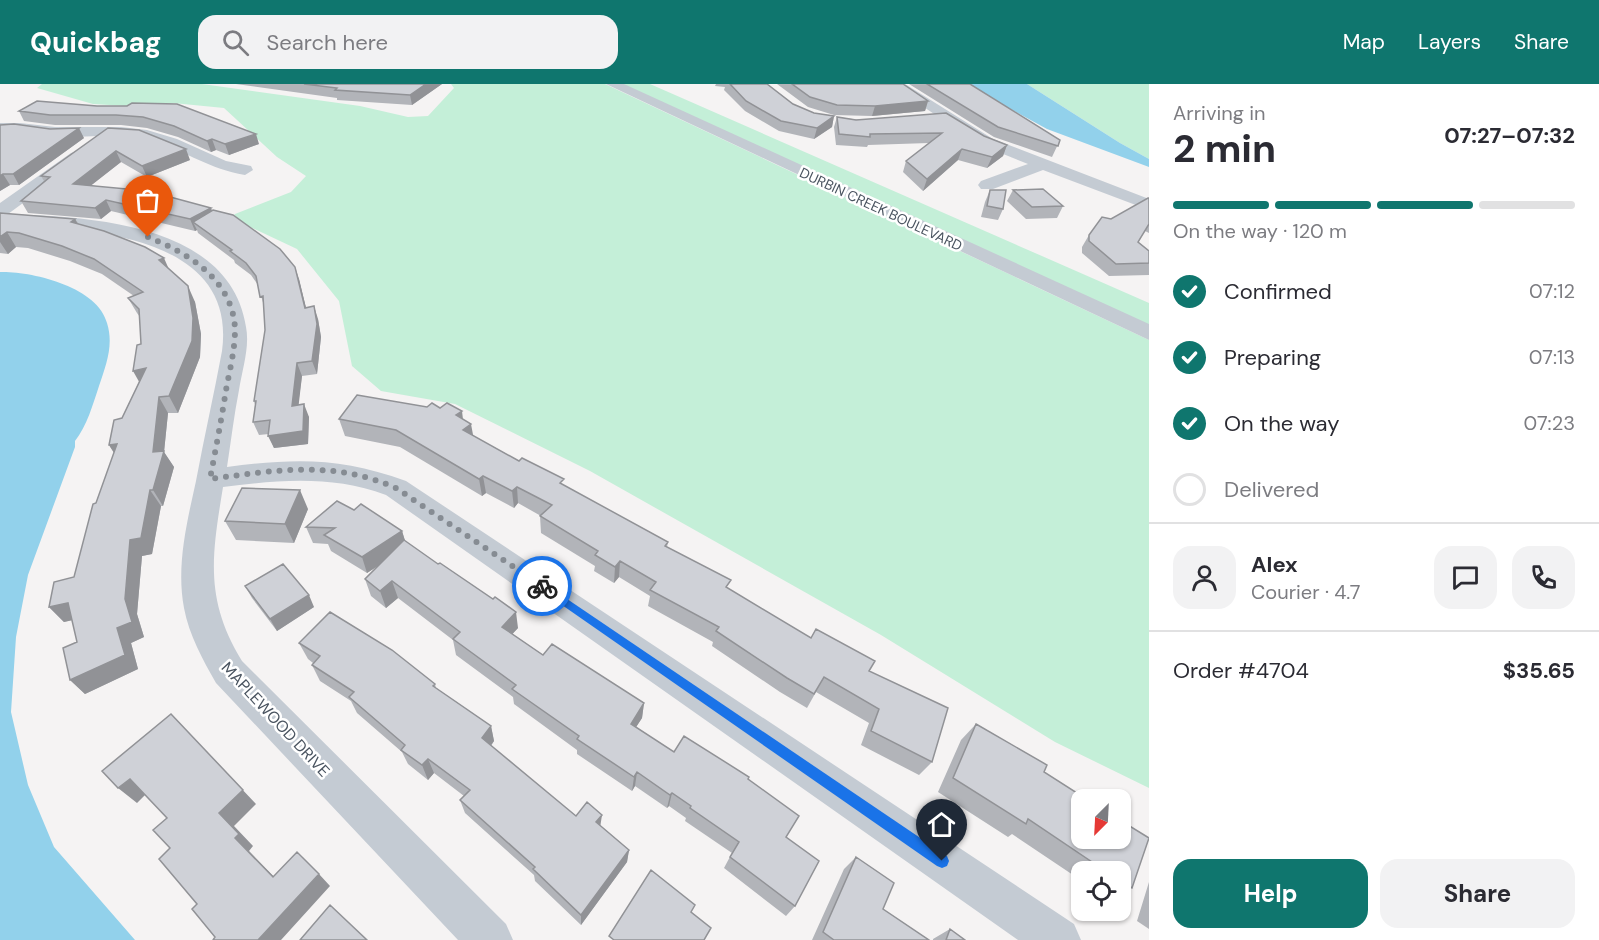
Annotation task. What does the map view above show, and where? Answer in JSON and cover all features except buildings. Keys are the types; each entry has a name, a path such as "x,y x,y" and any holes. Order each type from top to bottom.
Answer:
{"street":[{"name":"DURBIN CREEK BOULEVARD","path":"613,84 1149,333"},
{"path":"896,84 976,137 1041,165 1149,206"},
{"path":"915,118 945,116"},
{"path":"3,123 49,132 107,132 152,136 210,163 245,170"},
{"path":"0,211 107,132"},
{"path":"987,185 1041,165"},
{"name":"MAPLEWOOD DRIVE","path":"0,219 82,223 124,230 170,246 211,274 223,291 232,309 235,327 234,346 197,552 196,576 202,617 214,649 229,672 276,722 490,940"},
{"path":"210,479 274,470 327,469 375,479 396,488 1058,940"}],"green space":[{"path":"42,84 202,84 360,106 408,117 428,116 454,88 451,84 605,84 1149,340 1149,788 1055,742 881,635 590,471 455,404 381,391 352,366 339,301 297,249 231,218 235,214 291,192 306,176 277,157 224,108 173,103 126,106 93,104 37,88"},
{"path":"621,84 650,84 1149,303 1149,328"},
{"path":"1027,84 1149,84 1149,159 1120,143"}],"water":[{"path":"965,84 1027,84 1149,159 1149,167 1047,129"},
{"path":"0,272 46,278 78,291 101,310 109,331 108,355 104,370 86,422 75,441 75,447 28,575 16,637 11,712 28,785 54,847 135,940 0,940"}],"way so far":[{"path":"148,237 183,253 211,274 232,309 235,327 234,346 210,479 301,468 352,472 375,479 396,488 542,586"}],"route":[{"path":"542,586 942,861"}]}
